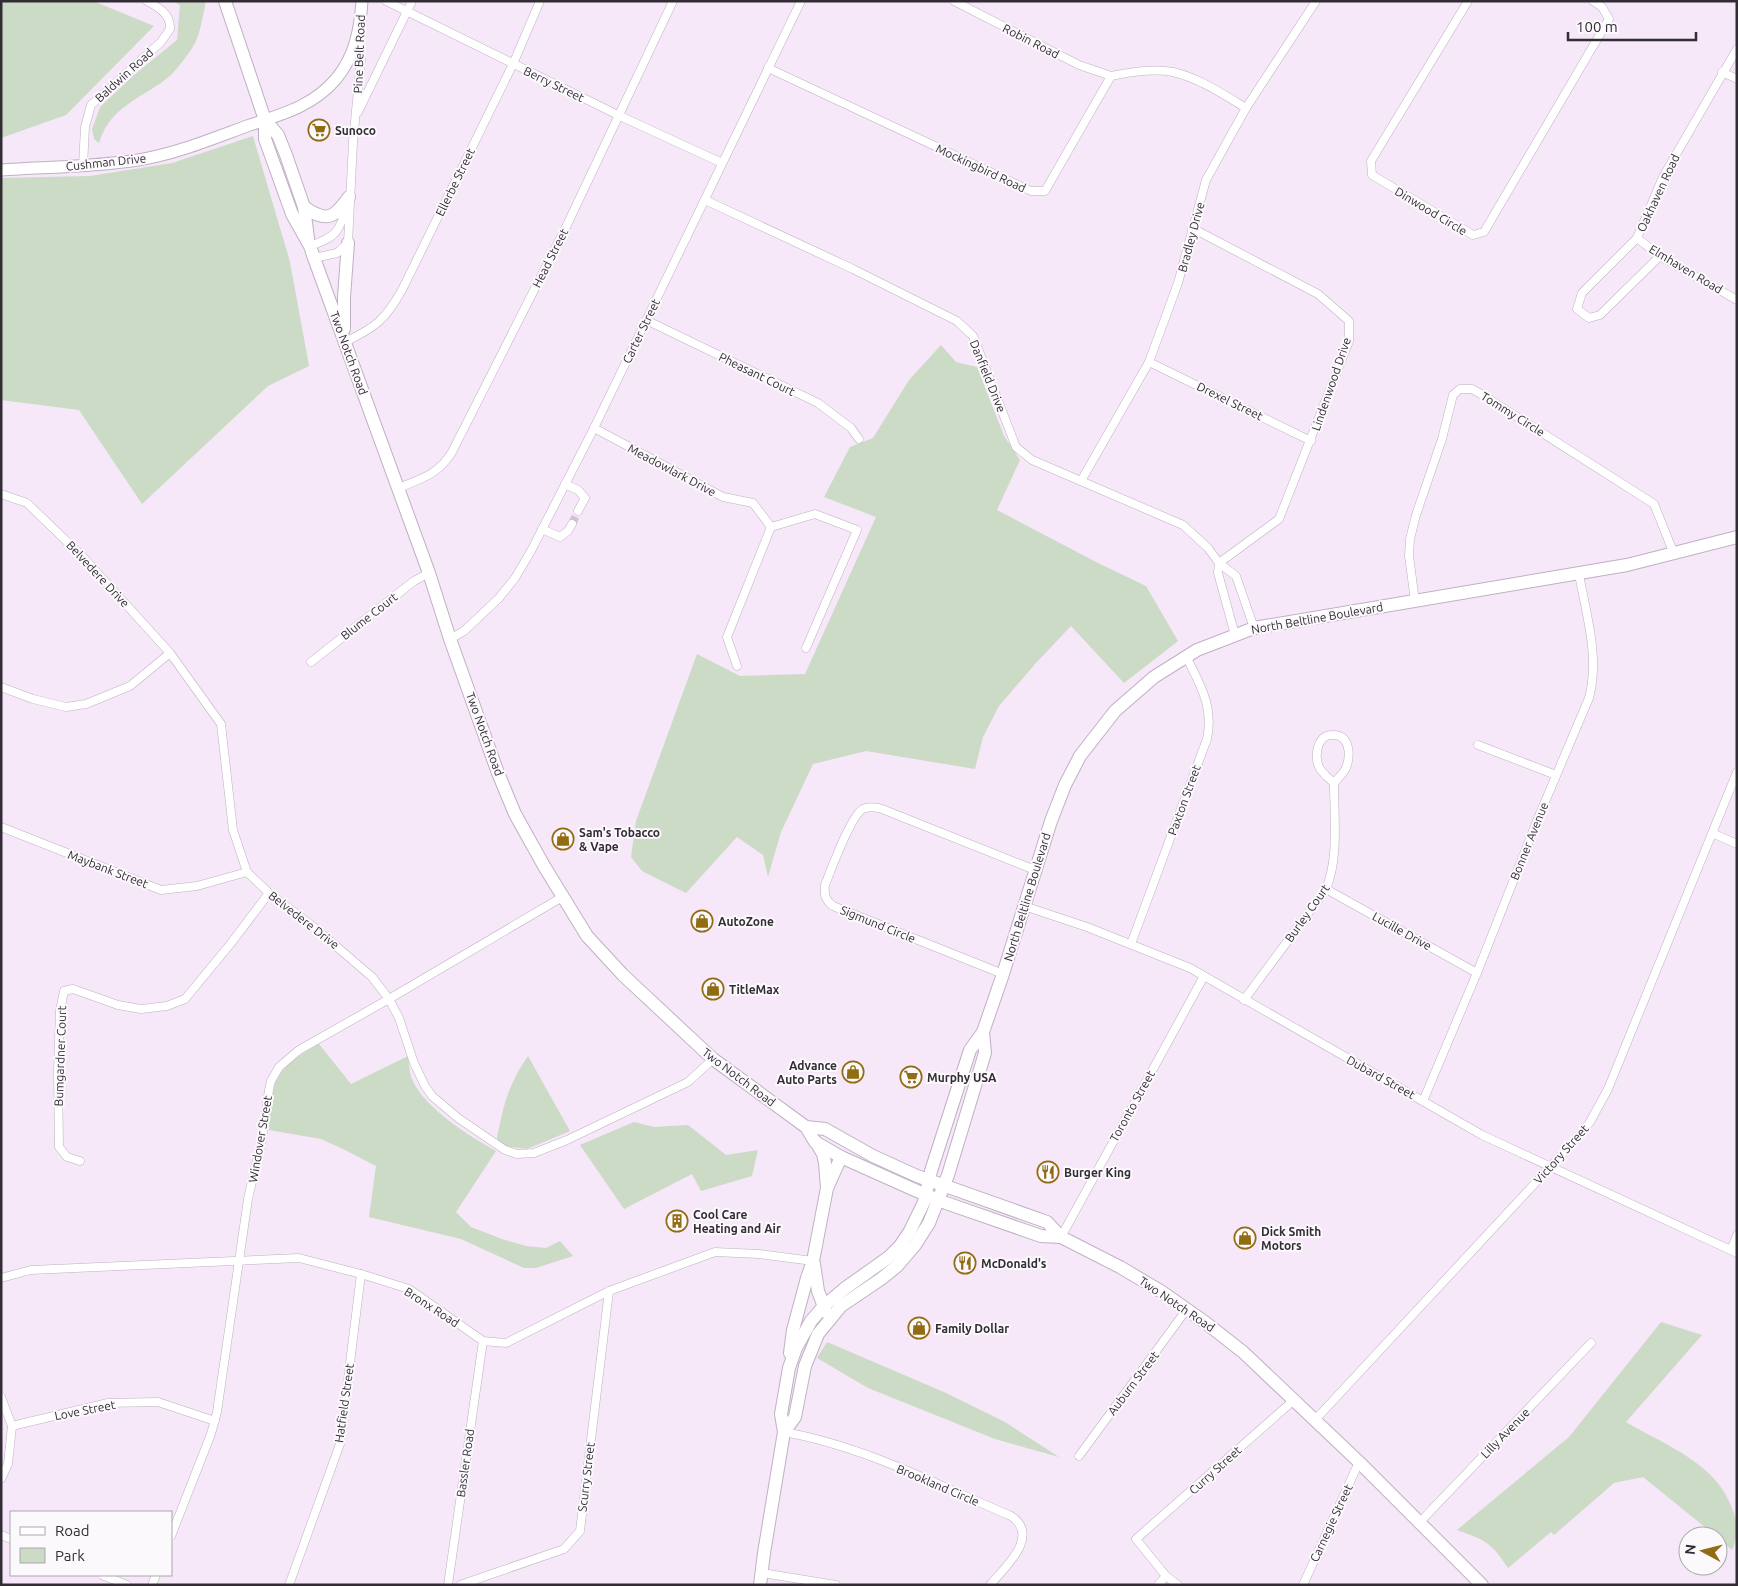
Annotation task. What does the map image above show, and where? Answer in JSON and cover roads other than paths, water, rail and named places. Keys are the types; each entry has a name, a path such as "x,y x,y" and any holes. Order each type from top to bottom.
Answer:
{"main road":[{"name":"Two Notch Road","path":"226,1 265,120 265,139 292,214 310,246"},
{"name":"Two Notch Road","path":"265,120 278,135 304,207 310,246 314,258 429,573 450,639 498,773 515,814 587,936 623,975 713,1059 806,1127 815,1142 841,1157 925,1198 942,1201 1041,1236 1061,1236"},
{"path":"304,207 316,216 329,216 337,213 350,197"},
{"path":"345,342 344,297 348,243"},
{"name":"North Beltline Boulevard","path":"789,1368 796,1348 806,1329 824,1306 895,1251 910,1231 925,1198 923,1178 970,1050 983,1032 1061,794 1072,771 1092,740 1127,699 1154,677 1186,656 1254,628 1628,565 1737,537"},
{"path":"784,1432 795,1417 805,1366 814,1341 829,1318 845,1302 881,1279 902,1260 924,1232 942,1201 946,1180 985,1053 983,1032"},
{"name":"Two Notch Road","path":"806,1127 825,1129 873,1156 923,1178 946,1180 1047,1222 1061,1236 1127,1271 1187,1309 1242,1352 1294,1400 1482,1585"},
{"path":"815,1142 823,1154 827,1188"},
{"path":"761,1579 784,1432 781,1414 793,1330 807,1278 814,1261 827,1188 841,1157"},
{"path":"814,1261 818,1292 829,1318"}],"street":[{"name":"Baldwin Road","path":"83,166 85,127 91,105 161,42 170,29 169,19 165,14 147,1"},
{"name":"Pine Belt Road","path":"348,243 361,59 358,38 362,1"},
{"name":"Berry Street","path":"386,1 408,10 620,116 722,164"},
{"path":"356,116 412,1"},
{"name":"Ellerbe Street","path":"345,342 375,326 396,300 514,64 540,1"},
{"name":"Head Street","path":"398,488 432,474 446,463 566,227 673,1"},
{"name":"Carter Street","path":"450,639 464,631 499,598 516,578 594,428 801,1"},
{"name":"Robin Road","path":"954,1 1079,65 1110,76"},
{"name":"Bradley Drive","path":"1081,481 1149,362 1178,283 1206,180 1246,108 1316,1"},
{"name":"Dinwood Circle","path":"1468,1 1371,161 1372,175 1473,235 1484,232 1609,19 1602,7 1593,1"},
{"name":"Cushman Drive","path":"1,170 83,166 139,160 186,148 265,120 300,107 318,97 342,71 352,54 358,38"},
{"name":"Oakhaven Road","path":"1660,256 1600,315 1589,318 1578,309 1582,293 1637,238 1663,177 1737,49"},
{"name":"Mockingbird Road","path":"768,68 1031,191 1045,191 1110,76"},
{"path":"1110,76 1142,71 1172,72 1210,87 1246,108"},
{"path":"1722,72 1737,79"},
{"name":"Pine Belt Road","path":"310,246 326,240 338,231 350,197"},
{"name":"Danfield Drive","path":"704,200 957,321 973,336 1016,447 1032,460 1183,525 1208,548 1219,563 1236,576 1254,628"},
{"name":"Lindenwood Drive","path":"1192,228 1318,294 1349,321 1348,340 1279,519 1219,563"},
{"name":"Elmhaven Road","path":"1637,238 1660,256 1737,300"},
{"path":"314,258 337,253 348,243"},
{"name":"Pheasant Court","path":"646,320 818,403 851,428 859,438"},
{"name":"Drexel Street","path":"1149,362 1311,440"},
{"name":"Tommy Circle","path":"1415,601 1410,539 1416,515 1442,439 1453,395 1460,389 1472,389 1481,394 1654,504 1674,554"},
{"name":"Meadowlark Drive","path":"594,428 723,497 753,504 771,527"},
{"path":"565,484 578,490 585,498 578,511"},
{"name":"Belvedere Drive","path":"1,494 26,503 83,557 170,653 221,724 233,830 247,872 269,893 316,928 362,967 389,999 399,1018 422,1080 432,1096 458,1118 489,1141 505,1150 517,1154 534,1153 567,1140 688,1082 713,1059"},
{"path":"736,666 727,637 771,527 815,514 857,530 806,648"},
{"path":"542,529 560,537 568,531 572,524"},
{"path":"1219,563 1218,573 1235,635"},
{"name":"Blume Court","path":"311,662 414,581 429,573"},
{"name":"Bonner Avenue","path":"1423,1101 1477,973 1556,775 1585,709 1594,677 1594,657 1579,574"},
{"path":"1,686 33,699 66,707 86,704 130,686 170,653"},
{"name":"Paxton Street","path":"1130,944 1210,727 1209,706 1186,656"},
{"path":"1330,735 1343,738 1350,754 1344,772 1334,783 1319,767 1317,754 1322,739 1330,735"},
{"path":"1478,745 1556,775"},
{"name":"Victory Street","path":"1315,1420 1590,1122 1608,1089 1737,772"},
{"name":"Burley Court","path":"1244,1000 1326,889 1333,865 1334,783"},
{"name":"Sigmund Circle","path":"1003,974 833,906 827,902 825,897 825,885 854,818 868,807 882,809 1035,870"},
{"name":"Maybank Street","path":"1,828 161,890 197,886 247,872"},
{"path":"1712,833 1737,844"},
{"name":"Lucille Drive","path":"1326,889 1477,973"},
{"name":"Bumgardner Court","path":"80,1161 67,1157 59,1147 59,1029 64,991 73,988 118,1005 141,1009 166,1006 185,1000 269,893"},
{"name":"Windover Street","path":"172,1533 215,1421 246,1215 262,1138 269,1090 275,1073 285,1061 299,1050 564,896"},
{"name":"Dubard Street","path":"1024,906 1066,919 1204,976 1475,1131 1734,1252"},
{"name":"Toronto Street","path":"1061,1236 1204,976"},
{"path":"1734,1252 1737,1235"},
{"path":"482,1341 506,1343 609,1291 715,1252 759,1254 814,1261"},
{"name":"Bronx Road","path":"1,1278 31,1270 299,1258 409,1289 482,1341"},
{"name":"Hatfield Street","path":"289,1585 340,1444 361,1274"},
{"name":"Scurry Street","path":"460,1585 564,1549 580,1531 609,1291"},
{"name":"Auburn Street","path":"1079,1456 1187,1309"},
{"name":"Bassler Road","path":"448,1585 482,1341"},
{"name":"Lilly Avenue","path":"1419,1523 1591,1343"},
{"path":"1,1396 12,1426 8,1464 1,1479"},
{"name":"Curry Street","path":"1166,1576 1136,1540 1294,1400"},
{"name":"Love Street","path":"12,1426 108,1403 158,1402 215,1421"},
{"name":"Brookland Circle","path":"784,1432 824,1440 860,1453 1018,1521 1023,1529 1019,1549 990,1585"},
{"name":"Carnegie Street","path":"1303,1585 1359,1462"},
{"path":"104,1576 127,1585"},
{"path":"1158,1585 1166,1576 1178,1585"},
{"path":"761,1579 836,1585"}],"tunnel":[{"path":"572,524 578,511"}],"place":[{"name":"Sunoco","path":"319,130"},
{"name":"Sam's Tobacco & Vape","path":"563,839"},
{"name":"AutoZone","path":"702,921"},
{"name":"TitleMax","path":"713,989"},
{"name":"Advance Auto Parts","path":"853,1072"},
{"name":"Murphy USA","path":"911,1077"},
{"name":"Burger King","path":"1048,1172"},
{"name":"Cool Care Heating and Air","path":"677,1221"},
{"name":"Dick Smith Motors","path":"1245,1238"},
{"name":"McDonald's","path":"965,1263"},
{"name":"Family Dollar","path":"919,1328"}]}
